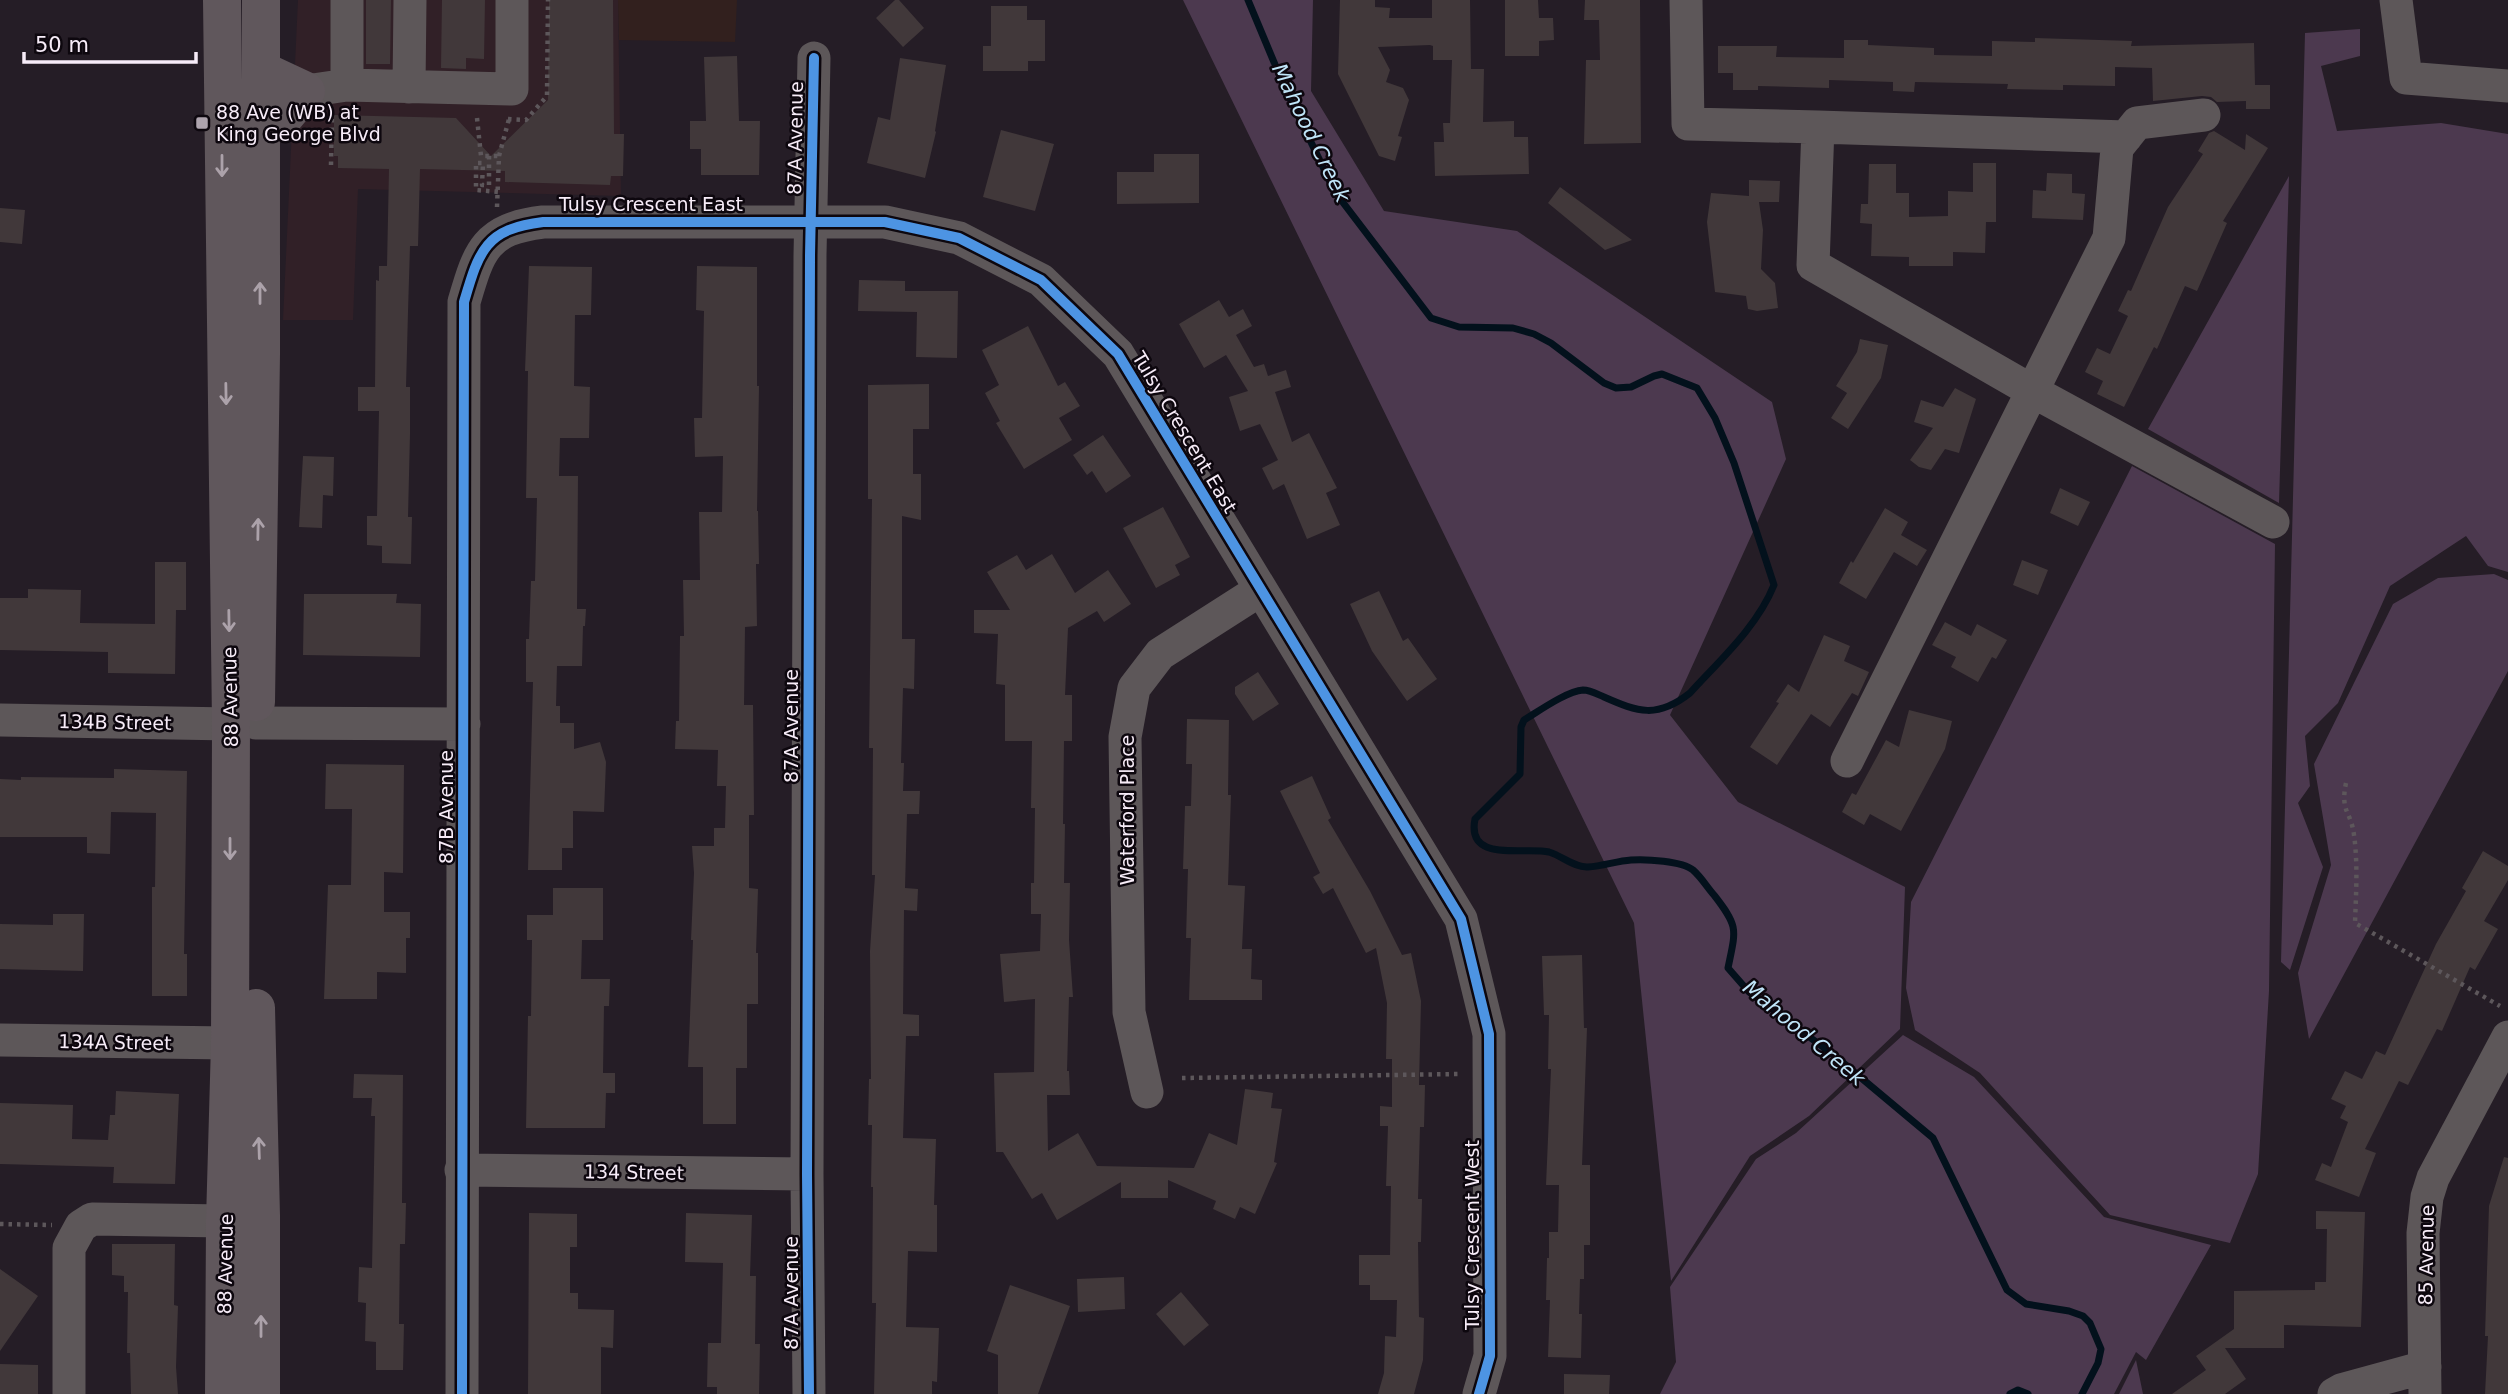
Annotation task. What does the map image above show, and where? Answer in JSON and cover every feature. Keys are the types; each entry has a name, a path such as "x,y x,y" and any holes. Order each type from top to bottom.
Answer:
{"main road":[{"name":"88 Avenue","path":"222,0 223,211 261,1216 261,1394"},
{"name":"88 Avenue","path":"224,1394 230,1043 261,354 261,0"},
{"path":"260,122 286,114 306,91 261,69"}],"street":[{"path":"346,99 347,0"},
{"path":"409,87 410,0"},
{"path":"306,91 346,99 409,87 512,89 512,0"},
{"path":"1686,0 1688,124 2126,137"},
{"path":"2396,0 2406,78 2508,86"},
{"name":"87A Avenue","path":"809,1394 807,1174 810,222 814,58"},
{"path":"1847,761 2109,238 2118,149 2137,123 2204,115"},
{"path":"1818,127 1813,265 2032,391 2273,522"},
{"name":"Tulsy Crescent East","path":"499,223 885,222 958,238 1041,280 1118,354 1461,919 1489,1034 1474,1074"},
{"name":"87B Avenue","path":"462,1394 464,302 475,264 499,223"},
{"name":"Waterford Place","path":"1147,1092 1129,1012 1125,737 1134,688 1160,654 1260,590"},
{"name":"134B Street","path":"0,720 464,724"},
{"name":"85 Avenue","path":"2425,1381 2423,1233 2427,1197 2432,1178 2506,1031"},
{"name":"134A Street","path":"0,1040 230,1043"},
{"name":"Tulsy Crescent West","path":"1474,1074 1490,1356 1479,1394"},
{"name":"134 Street","path":"461,1170 807,1174"},
{"path":"69,1394 69,1248 81,1226 92,1219 225,1221"},
{"path":"2334,1394 2341,1390 2425,1381"}],"path":[{"path":"331,165 330,122 332,114 346,99"},
{"path":"463,117 488,118"},
{"path":"477,118 481,156 499,156"},
{"path":"498,119 509,119 499,156 499,223"},
{"path":"489,156 489,185 482,185 482,163 476,163 476,190 499,192"},
{"path":"2346,783 2342,801 2354,832 2356,853 2355,923 2506,1031"},
{"path":"1182,1078 1474,1074"},
{"path":"0,1224 81,1226"}],"shaded area":[{"path":"298,0 618,0 621,196 358,189 353,320 283,320"},
{"path":"618,0 737,0 735,42 619,40"},
{"path":"1183,0 1313,0 1311,91 1384,211 1517,231 1772,402 1786,459 1670,715 1738,802 1905,887 1900,1029 1809,1116 1750,1156 1671,1281 1634,923"},
{"path":"2360,29 2360,56 2321,66 2337,131 2441,123 2508,134 2508,572 2488,566 2466,536 2390,586 2338,703 2305,736 2310,786 2298,803 2323,867 2290,970 2281,962 2305,33"},
{"path":"2289,176 2279,503 2148,429"},
{"path":"2132,466 2275,544 2269,991 2258,1174 2230,1243 2110,1215 1980,1073 1915,1030 1906,988 1911,902"},
{"path":"2494,574 2508,580 2508,671 2309,1039 2298,973 2331,865 2314,764 2393,604 2438,578"},
{"path":"1903,1035 1974,1077 2104,1217 2211,1245 2146,1360 2136,1352 2114,1394 1660,1394 1676,1362 1670,1287 1756,1159 1796,1133"},
{"path":"2136,1360 2143,1394 2119,1394"}],"building":[{"path":"366,0 391,0 390,64 366,64"},
{"path":"442,0 485,0 484,59 466,58 466,69 441,68"},
{"path":"549,0 613,0 614,134 624,134 623,176 611,176 610,185 505,182 505,171 420,169 418,246 410,246 406,387 410,387 408,517 412,517 411,564 382,563 382,546 367,545 367,516 377,516 379,411 358,411 358,387 375,387 376,280 379,281 379,266 387,266 389,169 338,168 338,156 334,156 334,115 456,118 491,156 548,100"},
{"path":"895,0 899,0 924,28 903,47 876,18"},
{"path":"1340,0 1375,0 1375,7 1390,8 1389,18 1432,18 1432,0 1470,0 1471,69 1484,69 1483,122 1514,121 1514,137 1528,137 1529,174 1435,176 1434,142 1444,142 1443,123 1450,123 1452,60 1433,60 1433,46 1430,45 1378,47 1390,70 1386,82 1403,88 1409,100 1398,136 1402,137 1395,161 1379,156 1338,74"},
{"path":"1505,0 1538,0 1539,18 1553,18 1554,40 1539,41 1539,56 1505,56"},
{"path":"1585,0 1640,0 1641,143 1584,144 1586,60 1600,60 1599,20 1584,20"},
{"path":"991,6 1027,6 1027,20 1045,20 1045,61 1028,61 1028,71 983,71 983,46 991,46"},
{"path":"2035,38 2132,41 2131,46 2254,43 2255,85 2270,85 2270,109 2246,109 2246,101 2217,102 2211,97 2202,96 2153,101 2152,68 2115,67 2115,86 2063,85 2063,90 2007,89 2008,84 1915,82 1914,92 1893,91 1893,82 1829,80 1829,88 1758,86 1758,90 1733,90 1733,73 1718,73 1718,46 1777,46 1776,57 1844,58 1844,40 1868,40 1868,45 1934,48 1934,55 1992,56 1992,41 2035,42"},
{"path":"737,56 739,121 760,121 759,175 701,175 701,149 690,149 690,121 706,121 704,57"},
{"path":"900,58 946,65 936,132 925,178 867,163 878,117 890,120"},
{"path":"1001,130 1054,144 1035,211 983,197"},
{"path":"2214,131 2245,150 2246,134 2268,148 2223,221 2227,223 2197,291 2185,286 2157,349 2154,347 2124,407 2097,394 2103,381 2085,372 2097,348 2110,354 2128,316 2118,311 2128,290 2131,291 2168,207 2203,154 2198,151 2209,133"},
{"path":"1154,154 1199,154 1199,203 1117,204 1117,172 1154,172"},
{"path":"1973,163 1996,163 1996,222 1986,222 1985,253 1953,252 1953,266 1909,266 1909,257 1871,256 1872,224 1860,223 1861,204 1868,204 1869,164 1896,164 1896,193 1909,193 1909,217 1948,216 1948,191 1973,192"},
{"path":"2047,173 2072,174 2072,193 2085,194 2083,220 2032,218 2033,190 2046,191"},
{"path":"1749,180 1780,181 1779,202 1759,202 1763,230 1761,269 1775,283 1778,308 1757,311 1748,309 1746,296 1715,292 1707,222 1711,193 1749,196"},
{"path":"1560,187 1632,240 1605,250 1548,203"},
{"path":"0,208 25,210 22,244 0,242"},
{"path":"529,266 592,267 591,315 575,315 574,386 590,387 589,438 560,438 559,476 578,476 577,609 586,609 582,666 557,666 556,706 560,706 560,723 574,723 574,749 600,742 606,762 604,812 573,811 573,848 562,848 562,870 528,870 533,682 526,682 526,639 529,639 531,581 535,581 537,498 526,498 528,371 525,371"},
{"path":"697,266 757,267 759,564 756,564 757,626 745,627 744,705 753,705 754,815 749,815 749,888 758,889 758,1004 747,1004 747,1068 736,1068 736,1124 703,1124 703,1067 688,1067 693,940 692,846 714,846 714,828 725,828 726,786 717,786 718,750 675,749 676,721 679,721 680,636 684,636 683,580 700,580 699,512 722,512 723,456 695,457 694,418 702,418 704,311 696,310"},
{"path":"859,280 905,281 905,291 958,291 957,358 916,357 917,312 858,311"},
{"path":"1219,300 1229,317 1243,309 1252,326 1236,335 1254,367 1264,364 1268,376 1286,370 1291,387 1275,392 1292,442 1309,433 1337,488 1326,493 1340,525 1307,539 1284,484 1273,490 1262,468 1278,460 1260,424 1240,431 1229,397 1248,391 1226,355 1204,368 1179,324"},
{"path":"1028,326 1058,386 1065,382 1080,406 1059,418 1072,440 1024,469 996,423 1000,421 985,393 999,385 982,350"},
{"path":"1860,339 1888,345 1881,378 1848,429 1831,418 1847,393 1836,386 1857,352"},
{"path":"929,384 929,429 913,429 913,474 921,474 921,520 902,516 902,639 915,639 914,689 903,688 901,763 904,763 903,791 920,791 919,814 907,814 905,888 918,889 917,911 904,910 903,1014 919,1015 919,1036 906,1036 903,1138 936,1139 934,1205 937,1205 937,1252 908,1251 906,1327 939,1328 937,1382 932,1381 932,1394 874,1394 876,1303 872,1303 872,1125 868,1125 871,1079 870,951 875,875 872,875 873,748 869,748 872,499 868,499 868,385"},
{"path":"1955,388 1976,399 1959,453 1945,449 1931,470 1919,467 1910,460 1933,428 1914,422 1921,400 1943,407"},
{"path":"1103,435 1131,476 1106,493 1092,471 1087,475 1073,455"},
{"path":"303,456 334,457 333,496 323,495 322,528 299,527"},
{"path":"2060,488 2090,502 2078,526 2050,513"},
{"path":"1163,507 1190,557 1175,565 1180,575 1156,588 1123,528"},
{"path":"1885,508 1908,522 1901,535 1927,550 1917,566 1894,552 1866,599 1839,583"},
{"path":"1052,554 1075,593 1108,570 1131,604 1104,622 1097,611 1068,628 1065,695 1072,695 1072,741 1064,741 1063,824 1064,883 1070,883 1069,940 1073,997 1069,997 1067,1071 1070,1095 1047,1095 1048,1151 1078,1133 1097,1166 1194,1168 1209,1133 1237,1145 1245,1089 1273,1093 1271,1108 1282,1109 1274,1162 1277,1163 1255,1214 1240,1207 1235,1219 1213,1209 1216,1201 1168,1180 1168,1198 1121,1198 1121,1182 1057,1220 1042,1193 1032,1199 1003,1152 996,1152 994,1073 1034,1072 1035,999 1004,1002 1000,954 1040,951 1041,914 1031,914 1035,808 1031,808 1032,741 1005,741 1005,685 996,684 998,634 974,633 974,610 1010,610 987,572 1017,555 1026,570"},
{"path":"2022,560 2048,570 2038,595 2013,585"},
{"path":"155,562 186,562 186,610 176,610 175,674 108,673 108,652 0,650 0,598 28,598 28,589 81,590 80,623 155,624"},
{"path":"1379,591 1403,641 1408,638 1437,679 1407,701 1372,651 1350,604"},
{"path":"304,594 397,594 396,603 421,604 420,657 303,655"},
{"path":"1945,622 1971,636 1977,624 2007,640 1996,659 1992,657 1978,682 1951,667 1956,657 1932,645"},
{"path":"1824,635 1850,646 1844,661 1869,672 1858,696 1852,693 1830,727 1811,714 1777,765 1750,747 1779,703 1776,702 1788,684 1799,692"},
{"path":"1258,672 1279,704 1253,721 1235,694 1235,687"},
{"path":"1909,710 1952,721 1945,749 1901,831 1870,814 1864,825 1842,812 1852,793 1856,795 1886,740 1899,747"},
{"path":"1187,719 1229,720 1228,795 1231,795 1228,885 1245,886 1242,949 1252,949 1251,979 1262,980 1262,1000 1189,1000 1191,938 1186,938 1188,869 1183,869 1185,806 1191,806 1192,764 1186,764"},
{"path":"326,764 404,765 403,873 384,872 384,912 410,912 410,938 406,938 406,973 377,972 377,999 324,999 328,885 351,885 352,809 325,809"},
{"path":"114,769 187,771 184,954 187,954 187,996 152,996 152,887 155,887 156,813 111,812 110,854 87,853 87,837 0,837 0,779 114,778"},
{"path":"1312,776 1331,818 1328,820 1370,891 1402,955 1411,953 1421,1001 1419,1085 1425,1085 1424,1127 1420,1127 1418,1199 1422,1199 1421,1242 1418,1242 1419,1317 1424,1318 1423,1360 1414,1394 1378,1394 1384,1373 1385,1336 1396,1337 1397,1300 1370,1300 1370,1285 1359,1285 1359,1255 1390,1255 1391,1186 1386,1186 1388,1126 1380,1126 1380,1106 1392,1107 1392,1059 1386,1059 1387,1003 1376,948 1366,953 1333,888 1323,894 1313,877 1320,873 1280,791"},
{"path":"2483,851 2508,866 2508,880 2484,921 2498,929 2475,970 2470,967 2442,1031 2437,1029 2408,1085 2399,1081 2365,1149 2376,1153 2359,1197 2315,1180 2322,1163 2331,1167 2348,1122 2340,1118 2346,1106 2331,1099 2345,1071 2362,1079 2376,1051 2385,1055 2436,944 2466,891 2462,888"},
{"path":"553,888 603,888 603,940 582,940 581,979 610,979 609,1006 604,1006 603,1073 615,1073 615,1093 606,1093 605,1128 526,1128 532,940 527,940 527,915 553,915"},
{"path":"53,914 84,914 83,971 0,969 0,924 53,925"},
{"path":"1582,955 1584,1028 1587,1028 1582,1165 1590,1165 1590,1245 1584,1245 1584,1279 1580,1279 1581,1358 1548,1357 1550,1300 1546,1300 1547,1258 1549,1232 1558,1232 1559,1185 1546,1185 1551,1069 1548,1069 1549,1015 1544,1015 1542,956"},
{"path":"354,1074 403,1075 402,1203 406,1203 405,1244 400,1244 399,1324 404,1324 403,1370 376,1370 376,1342 365,1341 366,1303 358,1302 359,1267 372,1268 375,1116 371,1116 372,1098 353,1098"},
{"path":"116,1091 179,1094 175,1184 113,1183 114,1167 0,1164 0,1103 73,1105 72,1139 108,1140 110,1115 115,1115"},
{"path":"2504,1157 2508,1158 2508,1394 2485,1394 2489,1206"},
{"path":"2316,1211 2365,1212 2361,1327 2284,1325 2284,1348 2225,1348 2246,1379 2225,1394 2172,1394 2206,1370 2196,1356 2234,1329 2234,1291 2315,1290 2315,1282 2326,1282 2327,1229 2316,1229"},
{"path":"529,1213 577,1214 577,1247 570,1247 570,1293 578,1293 578,1309 614,1310 613,1348 601,1347 601,1394 528,1394"},
{"path":"686,1213 752,1215 750,1276 756,1276 755,1344 760,1344 759,1394 717,1394 717,1387 707,1387 708,1343 721,1343 723,1263 685,1262"},
{"path":"112,1244 175,1244 174,1305 178,1306 178,1394 131,1394 130,1353 127,1353 128,1292 124,1292 124,1276 112,1275"},
{"path":"0,1269 38,1296 0,1351"},
{"path":"1124,1277 1125,1309 1078,1312 1077,1279"},
{"path":"1010,1285 1070,1306 1038,1394 998,1394 998,1355 987,1351"},
{"path":"1181,1292 1209,1325 1184,1346 1156,1314"},
{"path":"0,1364 38,1365 38,1394 0,1394"},
{"path":"1564,1374 1610,1375 1609,1394 1564,1394"}],"waterway":[{"name":"Mahood Creek","path":"1248,0 1284,86 1335,192 1431,318 1459,327 1513,328 1534,334 1551,343 1604,383 1616,388 1631,387 1662,374 1697,388 1715,418 1734,463 1774,585 1758,615 1737,642 1690,693 1667,707 1657,710 1637,709 1583,690 1561,698 1524,720 1521,727 1520,774 1475,819 1475,833 1479,842 1488,848 1500,850 1549,852 1583,867 1645,860 1673,863 1693,870 1732,922 1734,936 1728,968 1749,992 1835,1056 1933,1138 2007,1290 2026,1304 2069,1311 2083,1316 2090,1323 2101,1349 2098,1363 2082,1394"},
{"name":"Mahood Creek","path":"2010,1394 2018,1390 2028,1394"}],"cycle path":[{"path":"809,1394 807,1174 810,255 814,58"},
{"path":"462,1394 464,302 480,256 487,246 508,230 543,222 885,222 959,238 1041,280 1118,354 1461,919 1489,1034 1490,1356 1479,1394"}],"place":[{"name":"88 Ave (WB) at King George Blvd","path":"202,123"}]}
